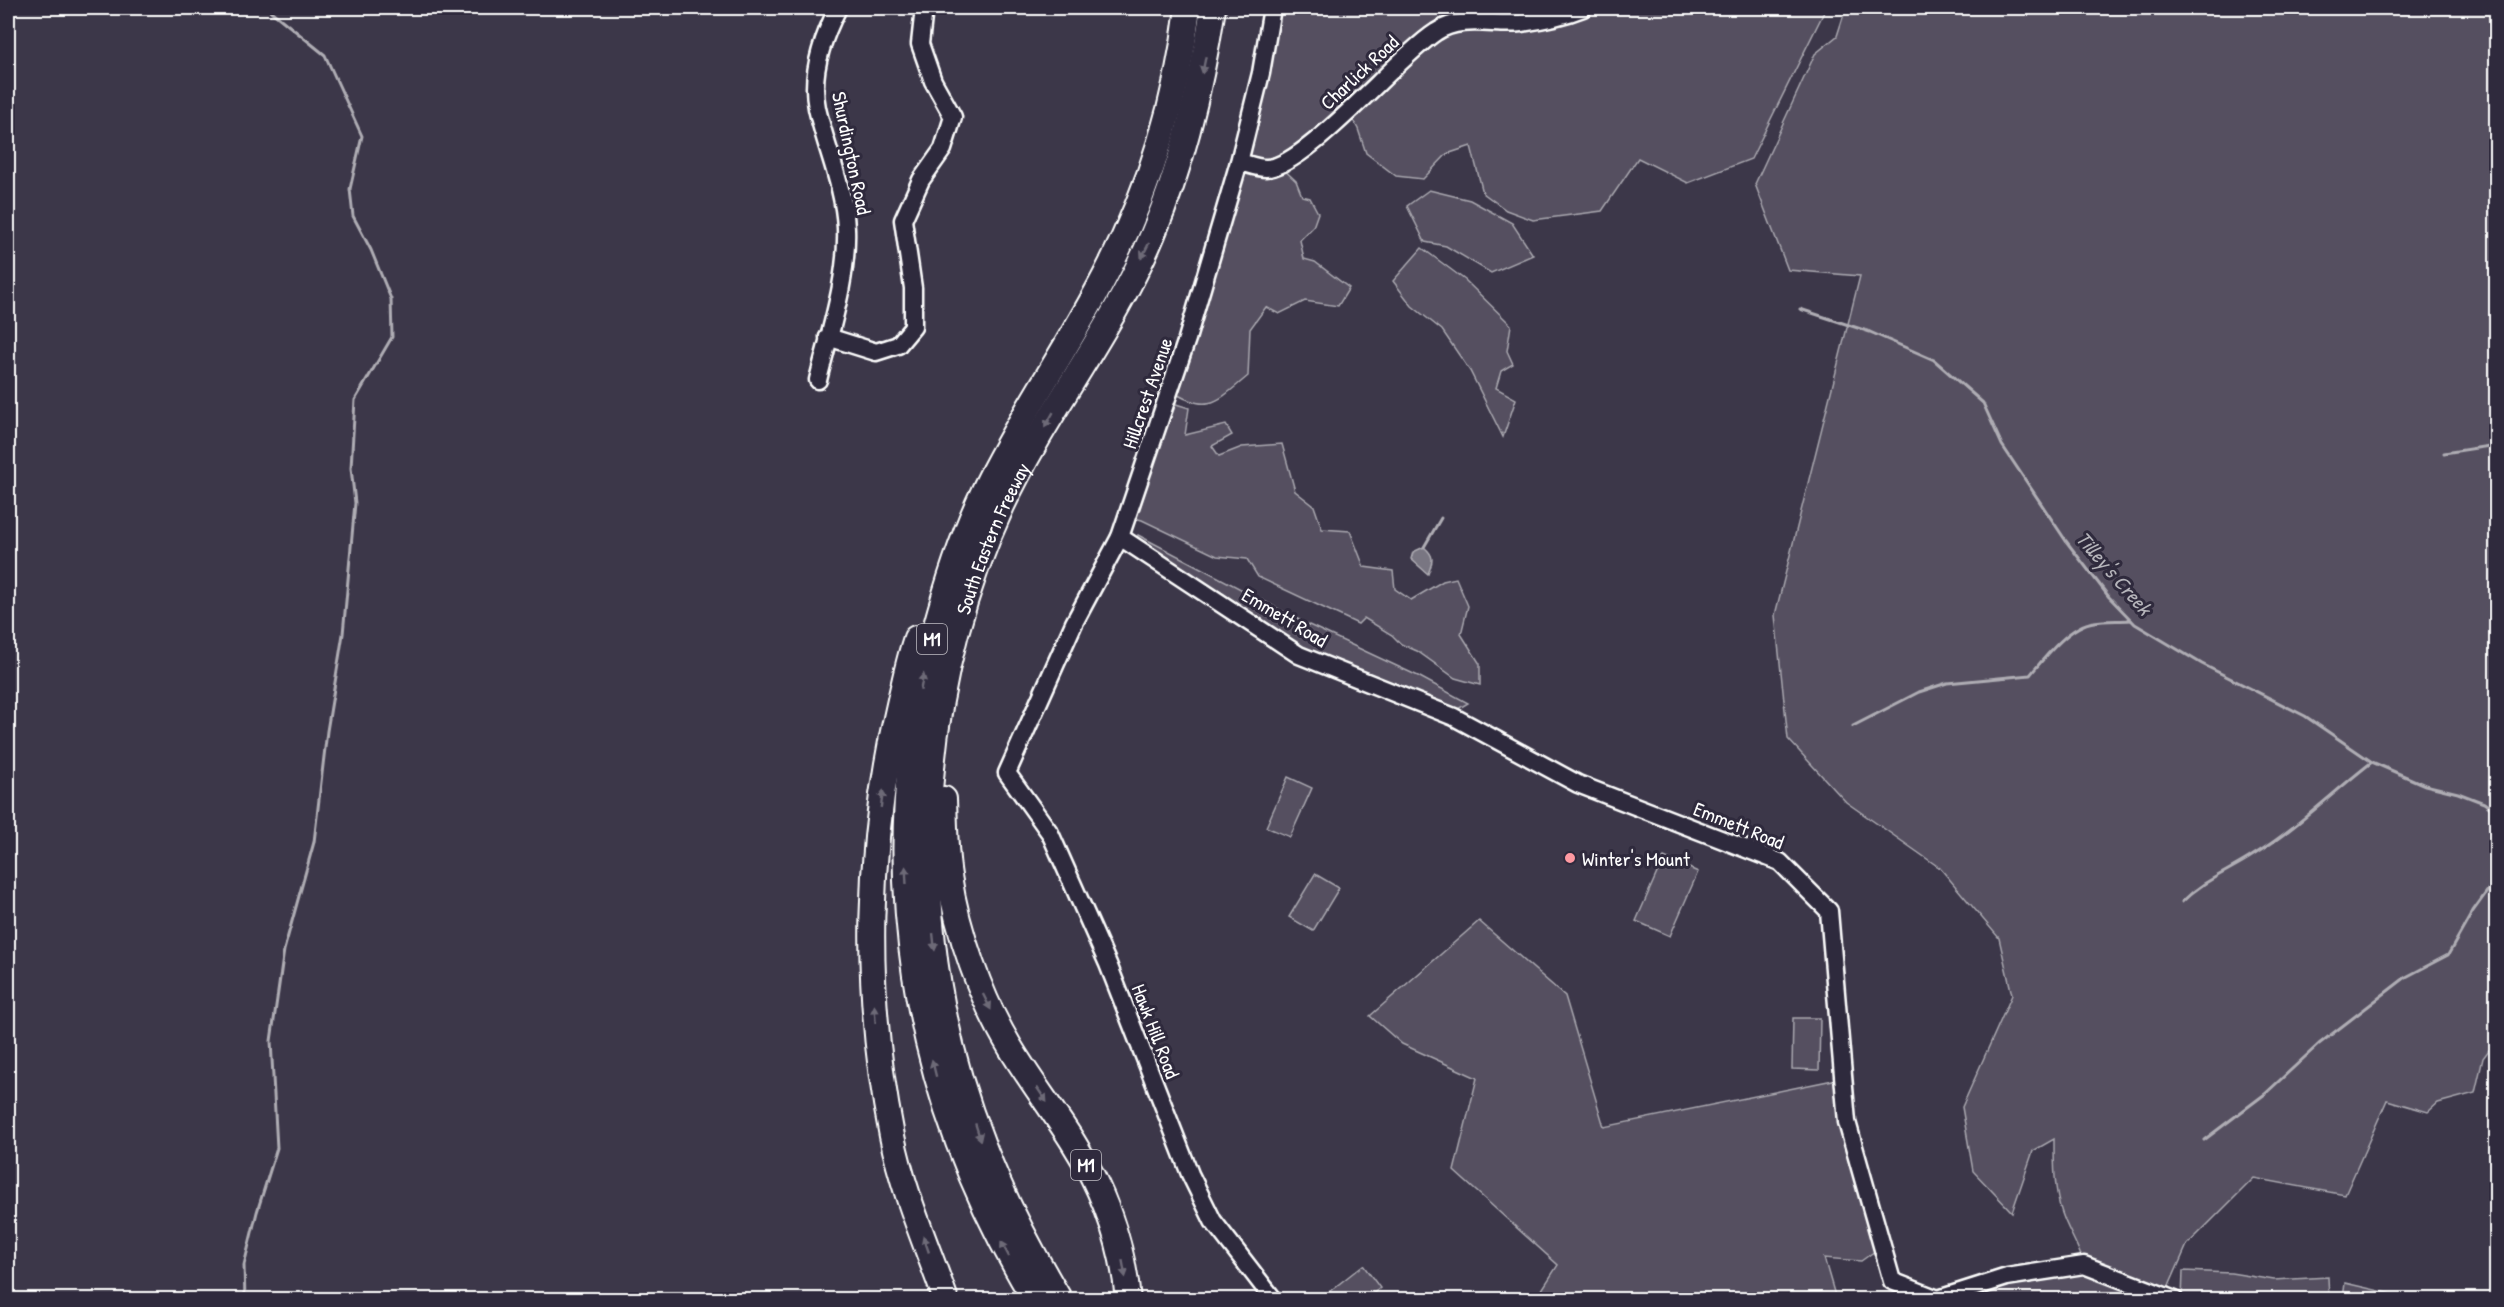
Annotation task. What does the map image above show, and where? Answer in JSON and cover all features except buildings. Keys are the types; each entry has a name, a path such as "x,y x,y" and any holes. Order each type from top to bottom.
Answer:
{"highway":[{"name":"South Eastern Freeway","path":"1035,1299 989,1218 965,1163 939,1088 924,1031 914,972 906,889 904,837 907,776 927,658 942,602 961,546 985,489 1013,435 1104,279 1131,223 1153,167 1170,110 1183,53 1188,8"},
{"name":"South Eastern Freeway","path":"1060,1299 1031,1250 981,1143 947,1028 936,970 930,887 930,790 936,732 961,614 980,559 1008,496 1040,435 1126,290 1153,236 1191,125 1204,66 1213,8"},
{"path":"946,1299 900,1169 892,1138 877,1051 873,981 873,909 876,841 885,778 893,730 914,644 950,542 975,484 1003,429 1104,279"},
{"name":"M1","path":"961,614 944,790 949,876 969,955 982,992 1009,1046 1075,1144 1096,1182 1112,1221 1123,1264 1128,1299"}],"street":[{"name":"Shurdington Road","path":"818,380 841,281 846,230 843,196 817,106 817,73 826,32 838,8"},
{"path":"828,337 876,352 898,345 913,327 913,288 903,220 921,180 943,149 953,117 933,81 920,44 924,8"},
{"name":"Hillcrest Avenue","path":"1007,773 1074,623 1120,537 1187,339 1239,162 1262,73 1272,8"},
{"name":"Charlick Road","path":"1239,162 1267,168 1300,154 1403,58 1437,31 1481,21 1519,23 1561,16 1583,8"},
{"name":"Emmett Road","path":"1120,537 1299,655 1454,717 1578,784 1780,862 1829,911 1847,1122 1892,1281 1938,1299 2007,1277 2084,1265 2175,1299"},
{"name":"Hawk Hill Road","path":"1007,773 1050,833 1108,964 1190,1174 1213,1221 1274,1299"}],"shaded area":[{"path":"1272,8 1826,8 1751,159 1688,183 1638,158 1602,211 1533,220 1506,210 1483,193 1471,146 1447,154 1423,179 1396,176 1366,153 1358,129 1345,106 1279,165 1296,181 1302,196 1310,198 1318,213 1313,227 1300,240 1304,259 1315,262 1349,288 1338,306 1305,301 1279,314 1266,307 1250,329 1248,376 1228,393 1212,402 1194,402 1170,390"},
{"path":"1846,8 2496,8 2496,1051 2489,1050 2483,1058 2475,1093 2438,1103 2428,1112 2387,1100 2345,1195 2254,1178 2187,1245 2165,1295 2175,1299 1938,1299 2084,1265 2064,1220 2057,1196 2054,1139 2033,1151 2012,1212 1973,1171 1962,1107 2012,995 1999,938 1940,868 1846,802 1788,739 1775,615 1860,276 1788,270 1755,184 1815,54 1837,36"},
{"path":"1429,190 1470,200 1512,223 1533,255 1491,273 1446,246 1425,242 1407,206"},
{"path":"1422,248 1465,280 1511,325 1507,351 1513,364 1501,371 1496,388 1516,399 1503,437 1470,371 1442,330 1412,306 1393,281"},
{"path":"1176,404 1189,408 1185,435 1226,425 1232,435 1212,446 1219,456 1242,447 1282,444 1295,491 1314,506 1322,529 1350,531 1364,567 1393,571 1395,589 1411,600 1443,581 1456,578 1468,606 1461,634 1480,664 1480,685 1455,678 1364,618 1358,624 1258,577 1247,559 1217,556 1142,520 1127,516 1154,436 1163,438"},
{"path":"1138,535 1309,625 1418,676 1468,703 1448,715 1299,655 1135,546"},
{"path":"1424,547 1432,559 1428,574 1411,559 1413,552"},
{"path":"1288,777 1312,788 1290,837 1266,827"},
{"path":"1664,857 1698,872 1670,936 1636,921"},
{"path":"1315,874 1339,888 1313,931 1289,917"},
{"path":"1479,921 1565,996 1604,1127 1843,1078 1882,1246 1861,1261 1824,1258 1836,1299 1536,1299 1558,1265 1454,1171 1477,1078 1402,1044 1370,1016"},
{"path":"1793,1018 1820,1018 1819,1070 1792,1069"},
{"path":"1363,1265 1380,1288 1366,1299 1320,1299"},
{"path":"2183,1271 2231,1273 2274,1280 2328,1277 2329,1299 2182,1300"},
{"path":"2345,1283 2414,1299 2343,1299"}],"waterway":[{"path":"245,1300 244,1265 257,1212 277,1148 271,1041 284,950 314,842 327,731 343,634 355,503 351,468 355,400 392,337 391,299 371,250 353,216 350,189 362,136 325,55 267,8"},
{"path":"2489,8 2496,13"},
{"name":"Tilley's Creek","path":"1800,309 1870,332 1934,360 1983,403 2002,445 2066,541 2109,597 2135,624 2202,664 2305,716 2372,762 2425,785 2458,793 2484,803 2496,812"},
{"path":"2444,453 2496,445"},
{"path":"1424,547 1441,518"},
{"path":"1853,726 1919,692 1947,683 2030,675 2067,635 2085,624 2131,620"},
{"path":"2182,902 2208,881 2286,833 2372,762"},
{"path":"2204,1140 2265,1094 2319,1044 2406,977 2448,955 2473,911 2496,879"}],"place":[{"name":"Winter's Mount","path":"1570,858"}]}
